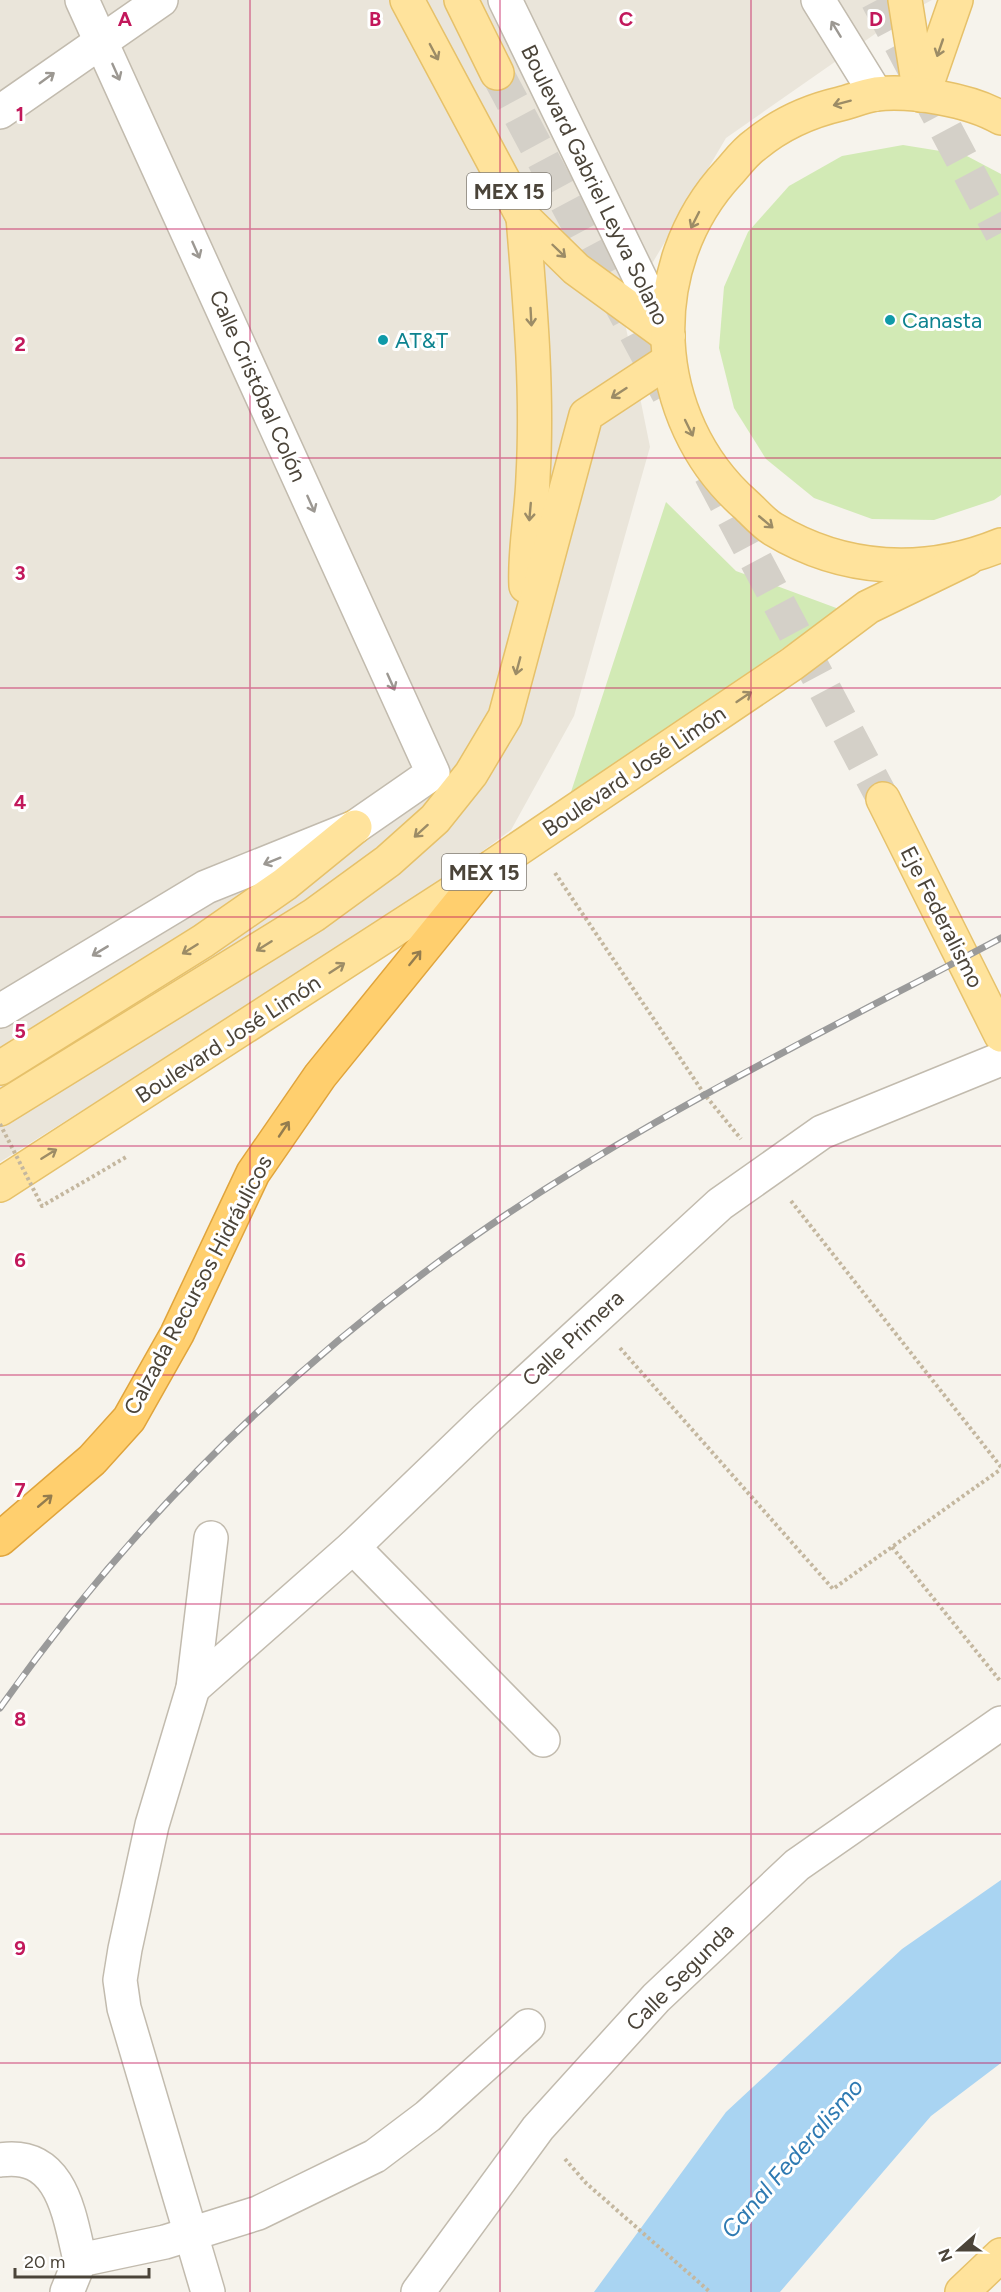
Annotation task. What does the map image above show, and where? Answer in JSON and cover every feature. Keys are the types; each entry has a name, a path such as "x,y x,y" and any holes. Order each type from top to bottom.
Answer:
{"highway":[{"name":"Calzada Recursos Hidráulicos","path":"0,1539 92,1460 129,1419 177,1334 253,1173 320,1076 487,870"}],"main road":[{"name":"Boulevard Gabriel Leyva Solano","path":"407,0 523,217 576,268 668,349"},
{"path":"461,0 497,73"},
{"path":"905,0 922,95"},
{"path":"922,95 956,0"},
{"path":"1001,118 988,110 922,95 876,94 812,111 755,145 709,193 679,252 667,306 668,349 687,426 722,484 772,528 834,557 900,567 967,559 1001,545"},
{"path":"523,217 531,320 534,476 525,567 528,627"},
{"name":"MEX 15","path":"0,1109 314,915 388,861 428,826 471,774 504,717 586,415 668,349"},
{"name":"Boulevard José Limón","path":"0,1185 487,870 792,664 868,607 967,559"},
{"name":"Eje Federalismo","path":"883,799 1001,1035"},
{"path":"0,1068 203,941 285,884 355,827"},
{"path":"962,2292 1001,2255"}],"street":[{"name":"Calle Cristóbal Colón","path":"82,0 433,773 355,827"},
{"path":"0,112 161,0"},
{"name":"Boulevard Gabriel Leyva Solano","path":"505,0 668,349"},
{"path":"818,0 876,94"},
{"path":"0,1011 206,887 355,827"},
{"name":"Calle Primera","path":"193,1688 353,1547 593,1319 720,1204 822,1132 991,1063"},
{"path":"208,2292 124,2008 120,1980 152,1825 193,1688 211,1538"},
{"path":"353,1547 543,1740"},
{"name":"Calle Segunda","path":"418,2292 538,2128 656,1998 797,1865 1001,1723"},
{"path":"80,2260 126,2252 258,2213 375,2156 428,2116 528,2026"},
{"path":"0,2160 26,2159 41,2166 54,2180 64,2202 80,2260 68,2292"}],"path":[{"path":"0,1124 42,1206 128,1156"},
{"path":"593,1319 833,1589 1001,1469"},
{"path":"892,1547 1001,1682"},
{"path":"586,2183 710,2292"}],"shaded area":[{"path":"0,0 932,0 895,20 726,138 623,313 650,447 574,716 511,830 407,907 0,1162"}],"green space":[{"path":"903,145 965,155 1001,174 1001,495 994,500 934,520 872,519 814,498 766,459 734,408 719,348 724,287 748,232 789,186 842,156"},
{"path":"666,502 736,571 839,609 569,798"}],"water":[{"name":"Canal Federalismo","path":"1001,1880 1001,2063 931,2116 780,2292 594,2292 726,2112 902,1949"}],"tunnel":[{"path":"877,0 1001,233"},
{"path":"497,73 668,394"},
{"path":"710,474 883,799"}],"railway":[{"path":"0,1708 94,1585 197,1471 308,1366 429,1269 496,1221 637,1133 781,1053 1001,938"}],"place":[{"name":"Canasta","path":"890,320"},
{"name":"AT&T","path":"383,340"}]}
